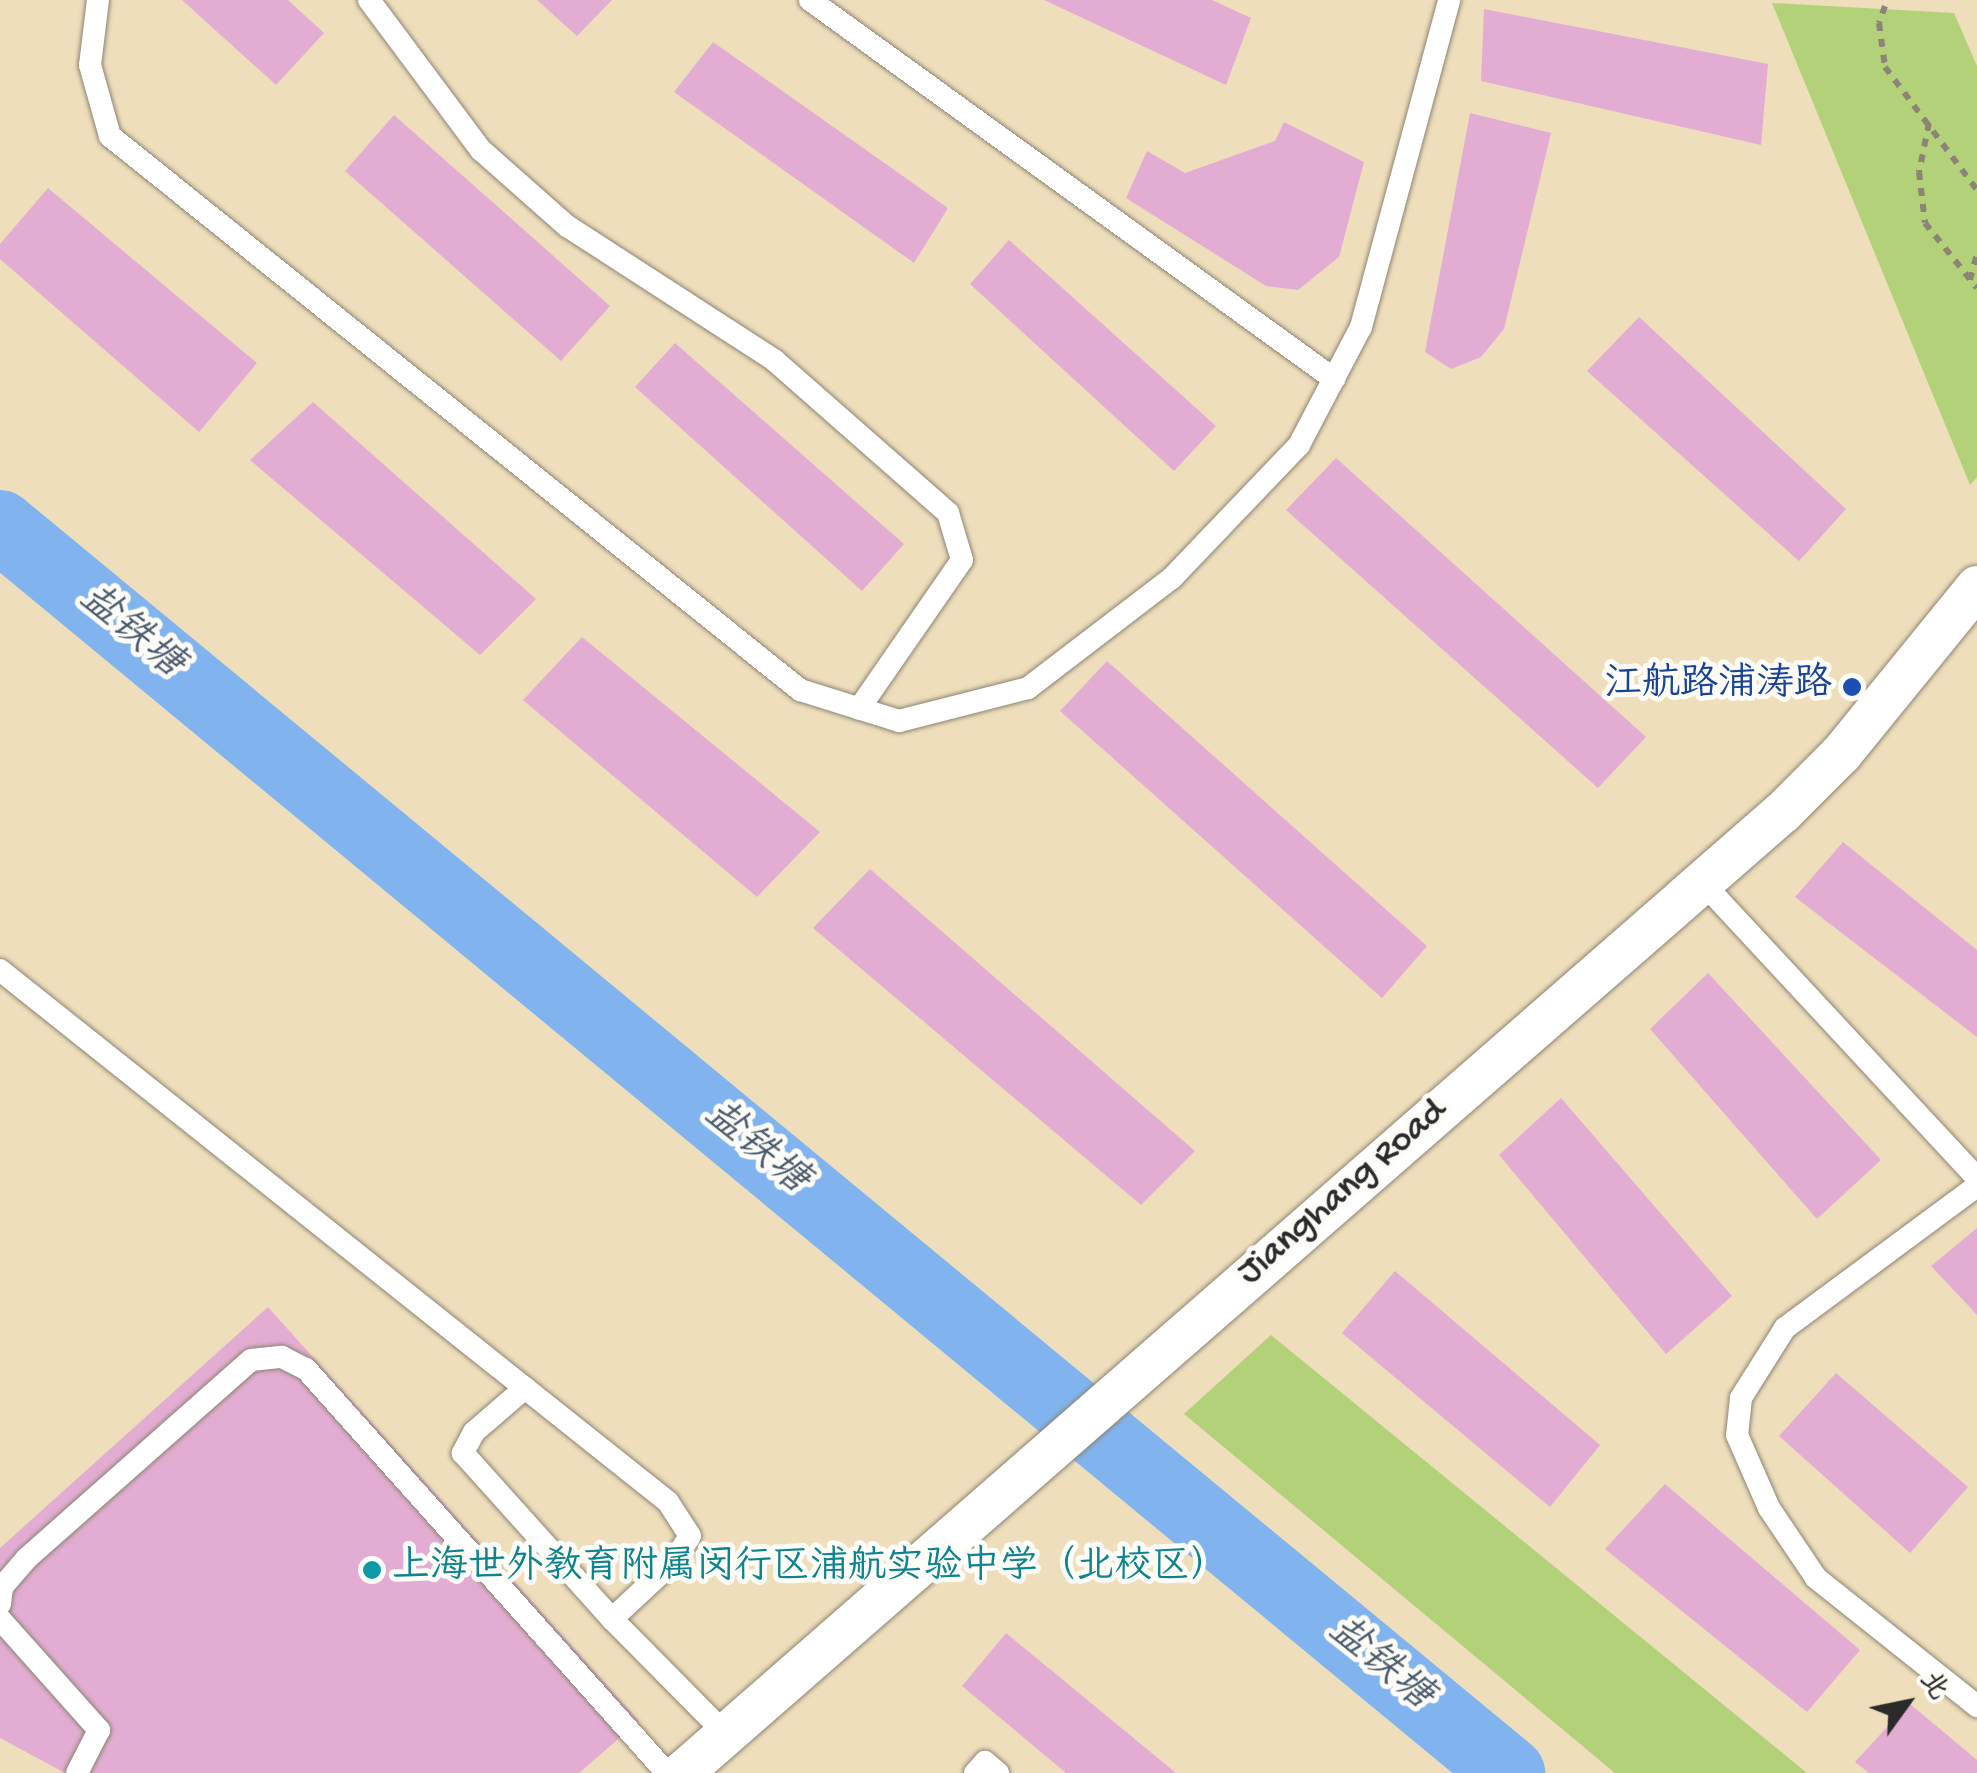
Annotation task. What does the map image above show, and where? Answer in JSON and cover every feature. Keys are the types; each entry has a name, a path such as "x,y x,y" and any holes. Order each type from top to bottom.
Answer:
{"street":[{"name":"Jianghang Road","path":"682,1773 1020,1473 1702,882 1842,753 1977,586"}],"lane":[{"path":"98,0 90,65 110,136 800,690 899,722 1028,688 1172,578 1298,445 1360,326 1449,0"},
{"path":"369,0 496,162 567,226 774,360 948,513 962,560 859,709"},
{"path":"810,0 1334,378"},
{"path":"1702,882 1977,1178"},
{"path":"0,970 668,1502 690,1536 674,1561 612,1619"},
{"path":"1977,1186 1784,1328 1741,1398 1737,1435 1770,1508 1816,1578 1977,1706"},
{"path":"0,1604 2,1587 26,1559 251,1360 282,1357 306,1369 667,1773"},
{"path":"525,1388 474,1432 463,1453 612,1619 726,1734"},
{"path":"0,1618 99,1730 77,1773"},
{"path":"975,1773 985,1762 998,1773"}],"path":[{"path":"1885,6 1880,23 1884,67 1977,190"},
{"path":"1929,123 1919,172 1925,223 1977,288"},
{"path":"1970,280 1977,254"}],"green space":[{"path":"1772,3 1954,13 1977,66 1977,477 1970,485"},
{"path":"1271,1335 1807,1773 1615,1773 1184,1414"}],"building":[{"path":"182,0 288,0 324,33 276,85"},
{"path":"537,0 612,0 577,36"},
{"path":"1044,0 1212,0 1251,18 1226,85"},
{"path":"1484,9 1768,64 1761,145 1481,81"},
{"path":"713,42 948,208 914,263 674,92"},
{"path":"1470,113 1551,133 1504,329 1481,357 1451,369 1425,352"},
{"path":"394,115 610,306 561,361 345,171"},
{"path":"1284,122 1364,162 1339,257 1298,290 1266,286 1126,198 1147,151 1185,173 1275,141"},
{"path":"48,188 257,363 199,432 0,259 0,244"},
{"path":"1009,240 1216,426 1174,471 970,284"},
{"path":"1639,317 1846,509 1799,561 1587,371"},
{"path":"675,343 904,544 862,591 635,387"},
{"path":"313,402 536,599 480,655 250,460"},
{"path":"1336,458 1646,737 1598,788 1286,510"},
{"path":"582,637 820,832 757,897 523,700"},
{"path":"1107,661 1427,946 1382,998 1060,711"},
{"path":"1843,842 1977,950 1977,1037 1795,897"},
{"path":"870,869 1195,1151 1141,1205 813,928"},
{"path":"1708,973 1881,1160 1817,1219 1650,1029"},
{"path":"1561,1098 1732,1296 1666,1354 1499,1155"},
{"path":"1977,1228 1977,1315 1931,1266"},
{"path":"1395,1271 1600,1445 1550,1507 1342,1333"},
{"name":"上海世外教育附属闵行区浦航实验中学（北校区）","path":"268,1307 639,1721 579,1773 65,1773 0,1738 0,1548"},
{"path":"1836,1373 1968,1487 1910,1553 1779,1436"},
{"path":"1665,1484 1860,1650 1807,1712 1605,1549"},
{"path":"1006,1633 1176,1773 1066,1773 962,1686"},
{"path":"1909,1703 1977,1760 1977,1773 1869,1773 1855,1762"}],"waterway":[{"name":"盐铁塘","path":"0,526 1509,1773"}],"place":[{"name":"江航路浦涛路","path":"1852,687"},
{"name":"上海世外教育附属闵行区浦航实验中学（北校区）","path":"372,1570"}]}
